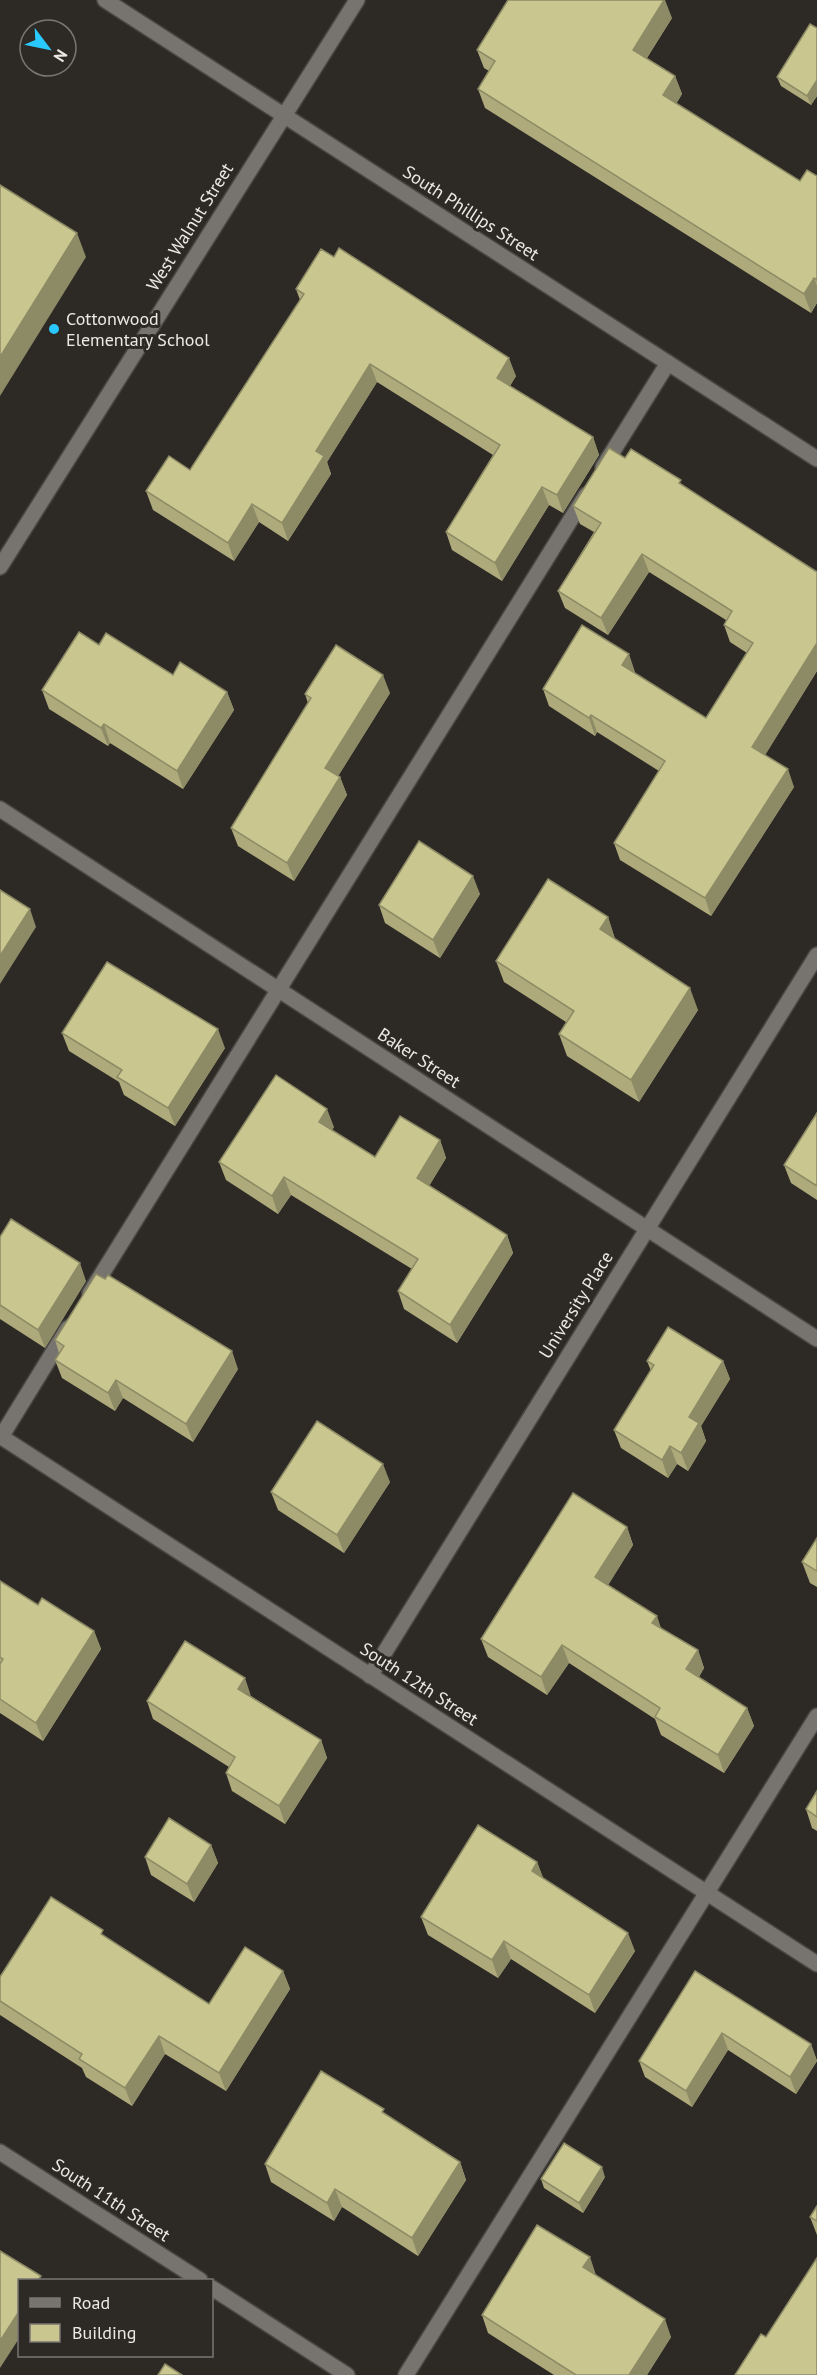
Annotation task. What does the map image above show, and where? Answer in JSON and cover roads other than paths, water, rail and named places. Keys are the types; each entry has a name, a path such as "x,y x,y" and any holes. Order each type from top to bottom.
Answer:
{"street":[{"name":"South Phillips Street","path":"105,0 817,459"},
{"name":"West Walnut Street","path":"0,567 357,0"},
{"path":"1,1436 668,363"},
{"name":"Baker Street","path":"0,809 817,1339"},
{"name":"University Place","path":"370,1676 817,955"},
{"name":"South 12th Street","path":"1,1436 817,1964"},
{"path":"406,2375 817,1716"},
{"name":"South 11th Street","path":"0,2151 198,2279"},
{"path":"213,2289 347,2375"}],"place":[{"name":"Cottonwood Elementary School","path":"54,329"}]}
